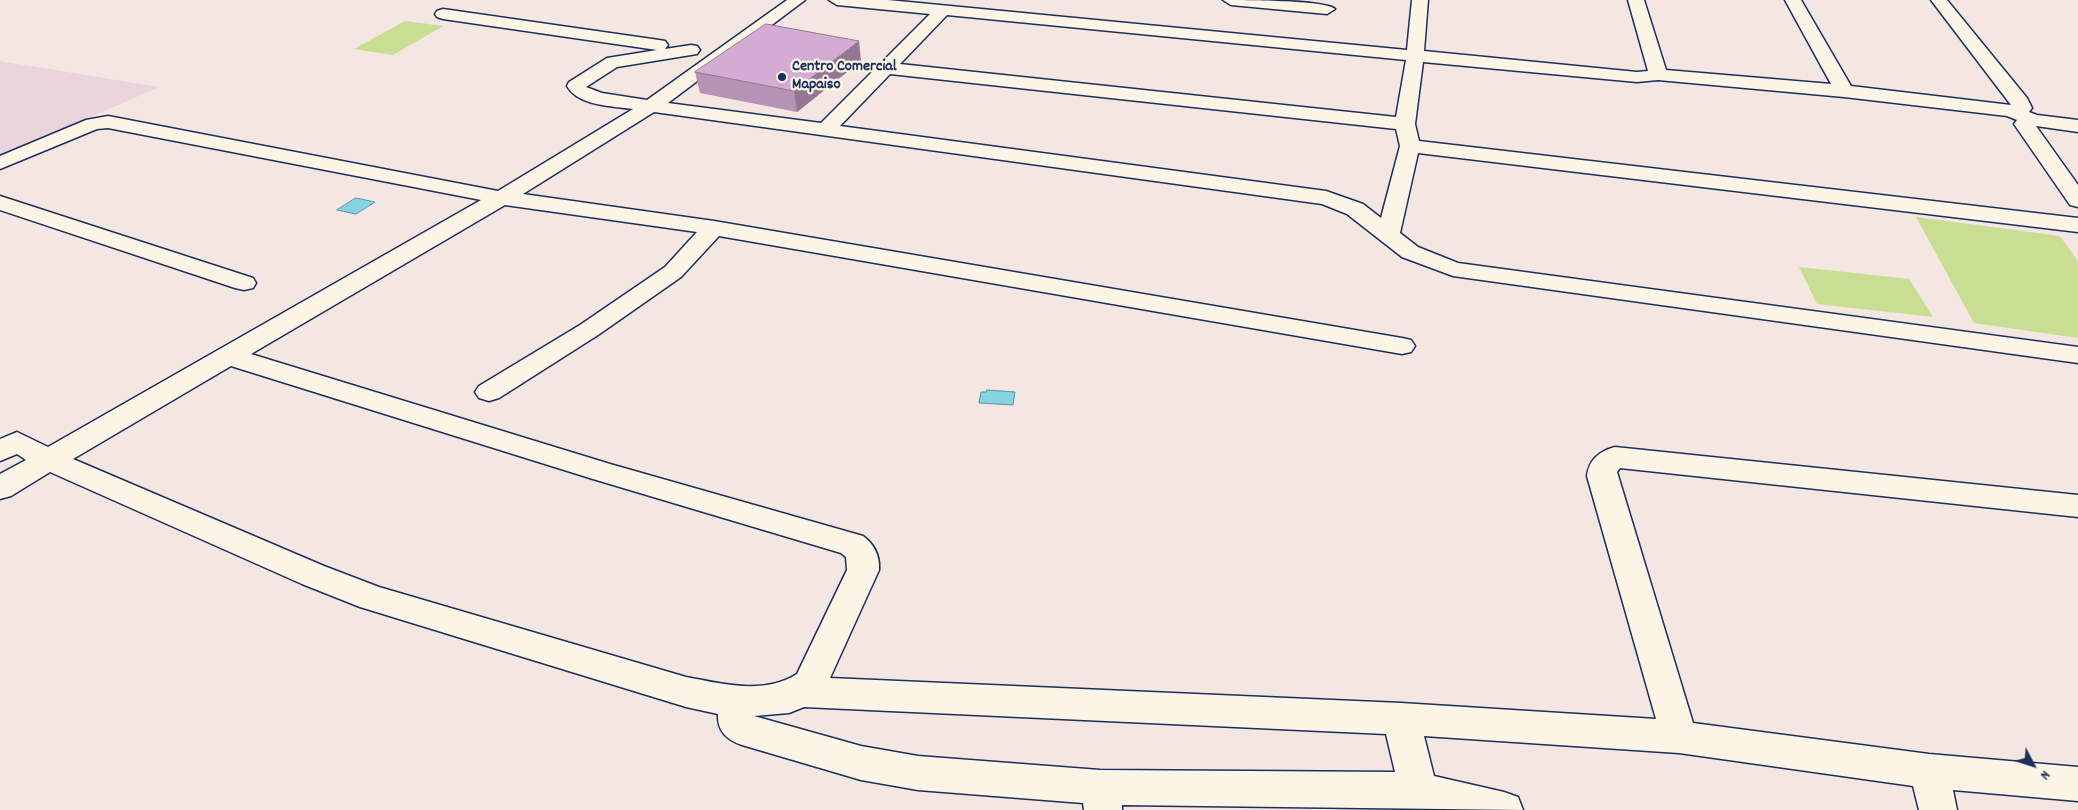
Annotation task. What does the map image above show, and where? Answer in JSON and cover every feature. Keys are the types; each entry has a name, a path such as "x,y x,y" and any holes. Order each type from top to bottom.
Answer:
{"street":[{"path":"0,488 503,198 651,106 797,0"},
{"path":"837,0 1415,57 1637,77 1658,75 1844,92 2011,111 2033,120 2078,126"},
{"path":"1230,0 1327,10"},
{"path":"1388,235 1410,146 1405,124 1415,57 1420,0"},
{"path":"1636,0 1658,75"},
{"path":"1793,0 1844,92"},
{"path":"1938,0 2020,102 2022,108 2011,111"},
{"path":"824,131 942,11"},
{"path":"443,14 691,50"},
{"path":"730,48 711,47 614,62 604,66 576,86 579,91 599,98 651,106 1326,198 1355,209 1410,252 1453,269 2078,355"},
{"path":"886,68 1405,124"},
{"path":"2033,120 2024,124 2078,200"},
{"path":"0,163 93,124 108,122 503,198 714,228 1402,346"},
{"path":"1410,146 2078,225"},
{"path":"0,202 244,283"},
{"path":"489,392 589,330 673,272 714,228"},
{"path":"6,442 313,575 372,598 686,692 737,702 789,698 801,692 816,674 863,570 864,560 860,550 852,544 603,472 228,356"},
{"path":"1679,737 1602,476 1602,469 1605,463 1615,458 2078,506"},
{"path":"801,692 1401,719 1679,737 1930,771 2078,784"},
{"path":"737,702 736,722 742,728 862,763 918,773 1102,798 1418,790 1504,810"},
{"path":"1401,719 1418,790"},
{"path":"1930,771 1938,810"}],"shaded area":[{"path":"0,61 55,70 159,87 0,157"}],"green space":[{"path":"405,21 443,26 393,55 354,49"},
{"path":"1916,217 2060,236 2078,261 2078,338 1974,323"},
{"path":"1799,267 1909,279 1933,317 1817,304"}],"water":[{"path":"356,198 375,202 356,214 337,210"},
{"path":"987,390 1015,392 1013,405 979,403 981,392 986,392"}],"building":[{"path":"766,24 859,41 794,91 695,72"}],"place":[{"name":"Centro Comercial Mapaiso","path":"782,77"}]}
